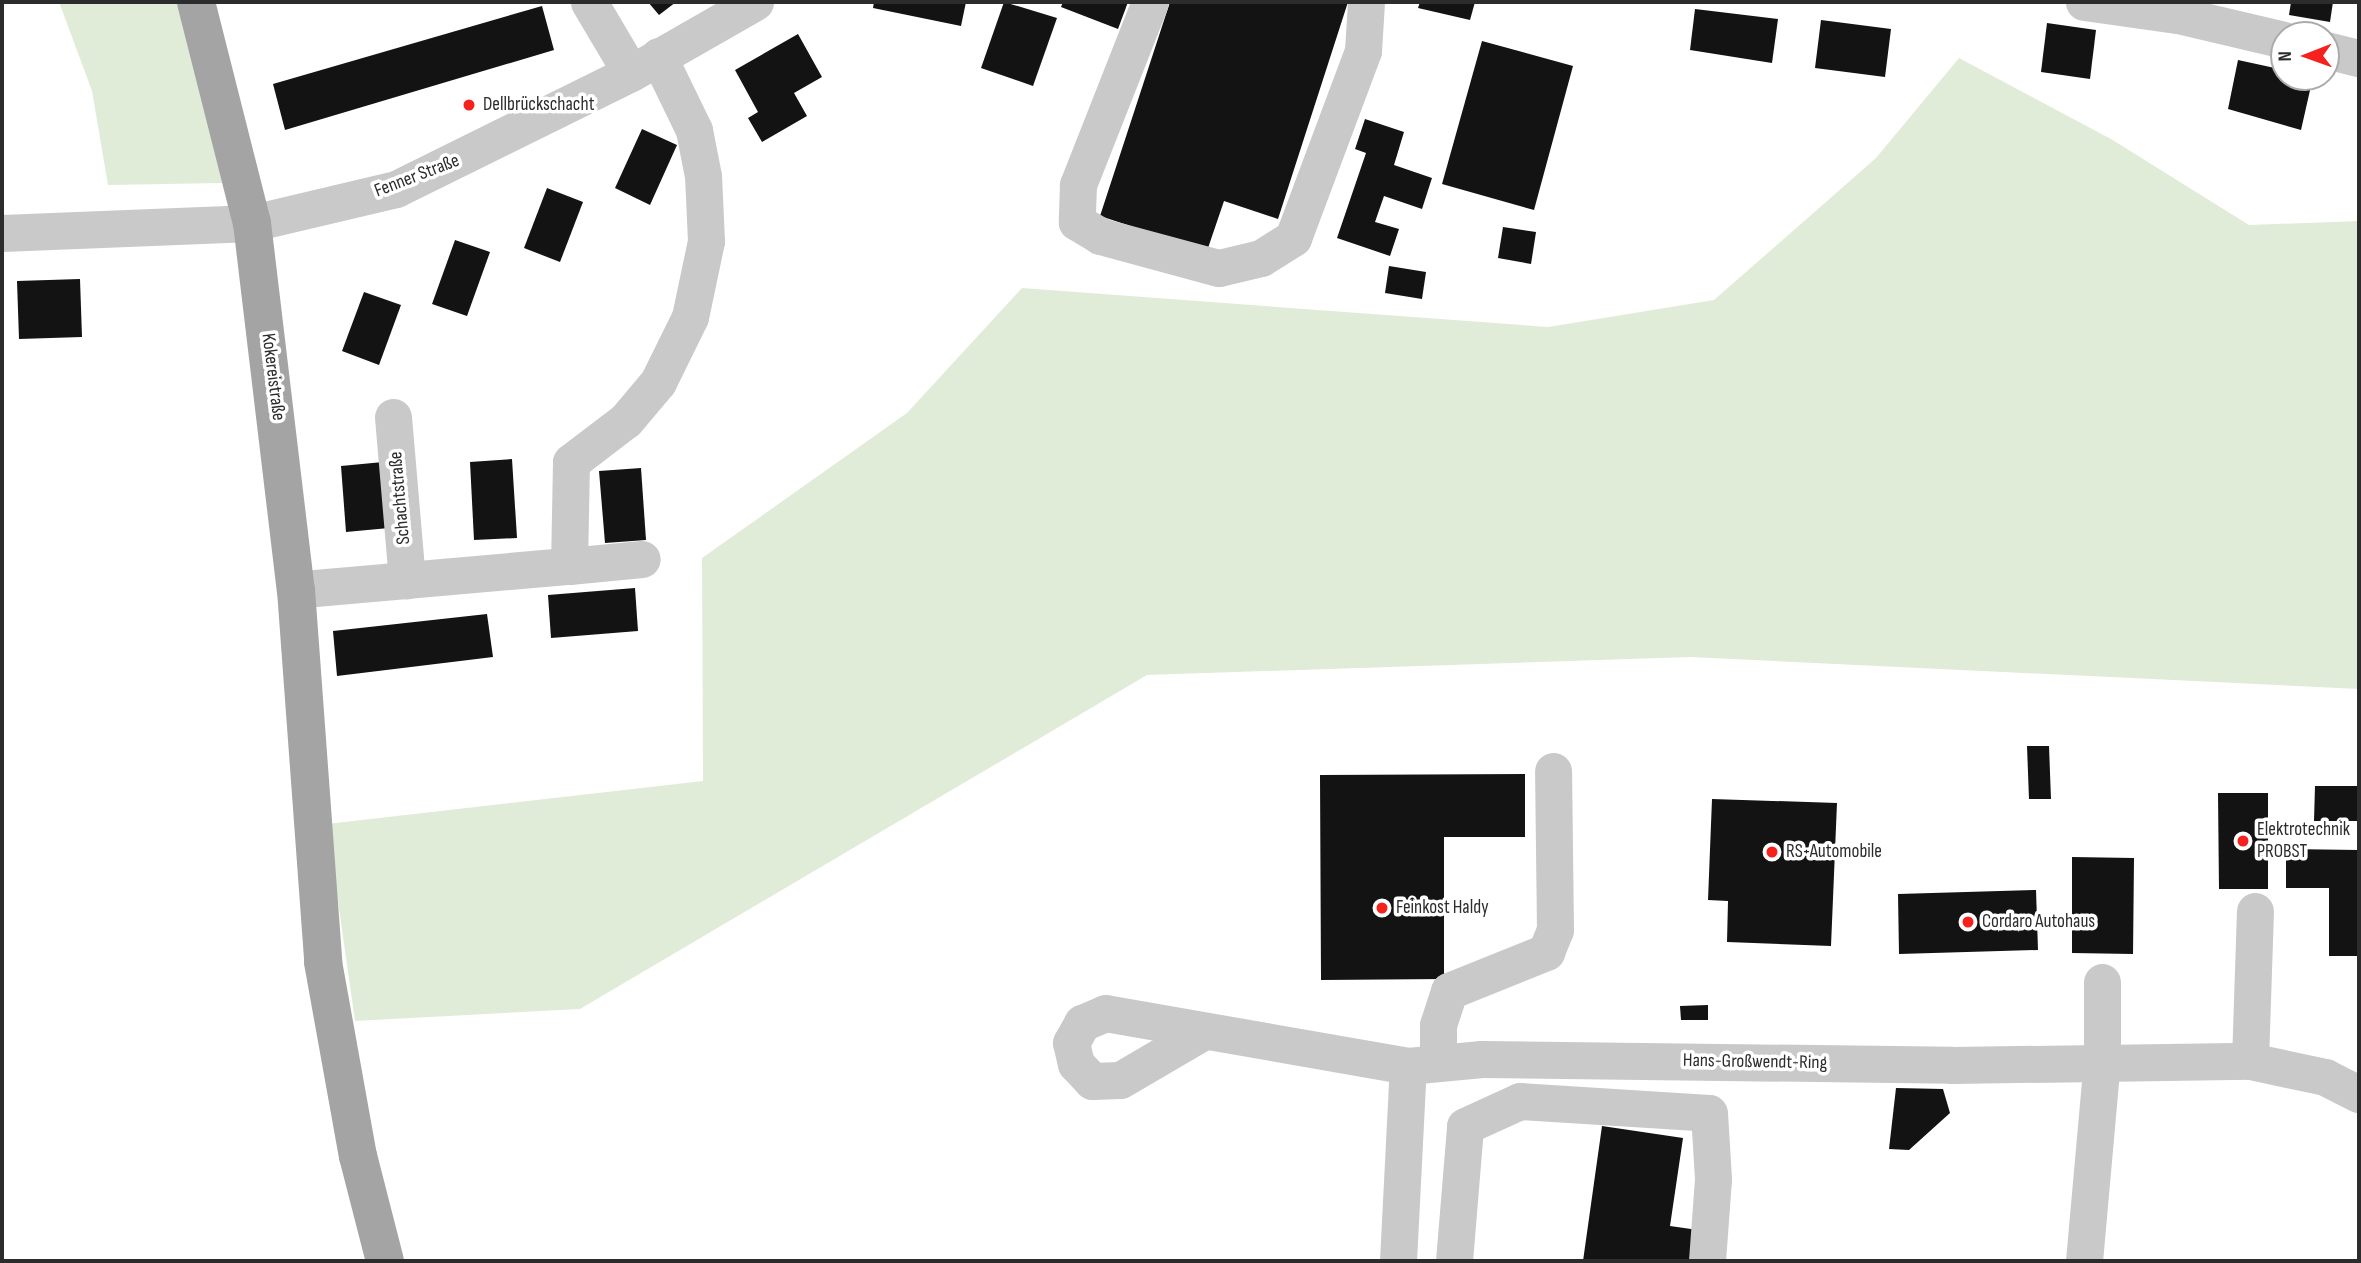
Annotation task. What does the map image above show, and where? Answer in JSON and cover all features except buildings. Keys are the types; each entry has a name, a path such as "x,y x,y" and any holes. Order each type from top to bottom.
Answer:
{"main road":[{"name":"Kokereistraße","path":"196,2 252,223 279,418 309,758 323,962 358,1156 384,1261"}],"street":[{"path":"569,565 571,462 626,421 658,382 690,317 706,241 703,176 694,130 644,65 589,2"},
{"name":"Fenner Straße","path":"2,233 252,223 396,189 644,65 755,2"},
{"path":"1150,2 1078,185 1077,222 1100,236 1219,268 1261,258 1293,238 1363,51 1366,2"},
{"path":"2084,2 2178,15 2270,37"},
{"path":"2340,53 2359,58"},
{"name":"Schachtstraße","path":"393,417 407,580"},
{"path":"315,588 642,559"},
{"path":"1398,1261 1423,1064 1449,991 1546,952 1555,930 1553,771"},
{"path":"2250,1061 2255,911"},
{"path":"2093,1256 2102,1060 2102,982"},
{"name":"Hans-Großwendt-Ring","path":"1204,1031 1423,1064 2250,1061 2325,1077 2359,1094"},
{"path":"1454,1261 1465,1126 1520,1101 1709,1113 1713,1178 1707,1261"}],"green space":[{"path":"59,2 180,2 201,67 222,183 108,185 92,91"},
{"path":"1959,58 2111,139 2249,225 2359,221 2359,689 1690,657 1147,675 580,1009 355,1021 327,824 703,781 702,558 907,413 1022,288 1548,327 1714,300 1876,158"}],"place":[{"name":"Dellbrückschacht","path":"469,105"},
{"name":"Elektrotechnik PROBST","path":"2243,841"},
{"name":"RS-Automobile","path":"1772,852"},
{"name":"Feinkost Haldy","path":"1382,908"},
{"name":"Cordaro Autohaus","path":"1968,922"}]}
